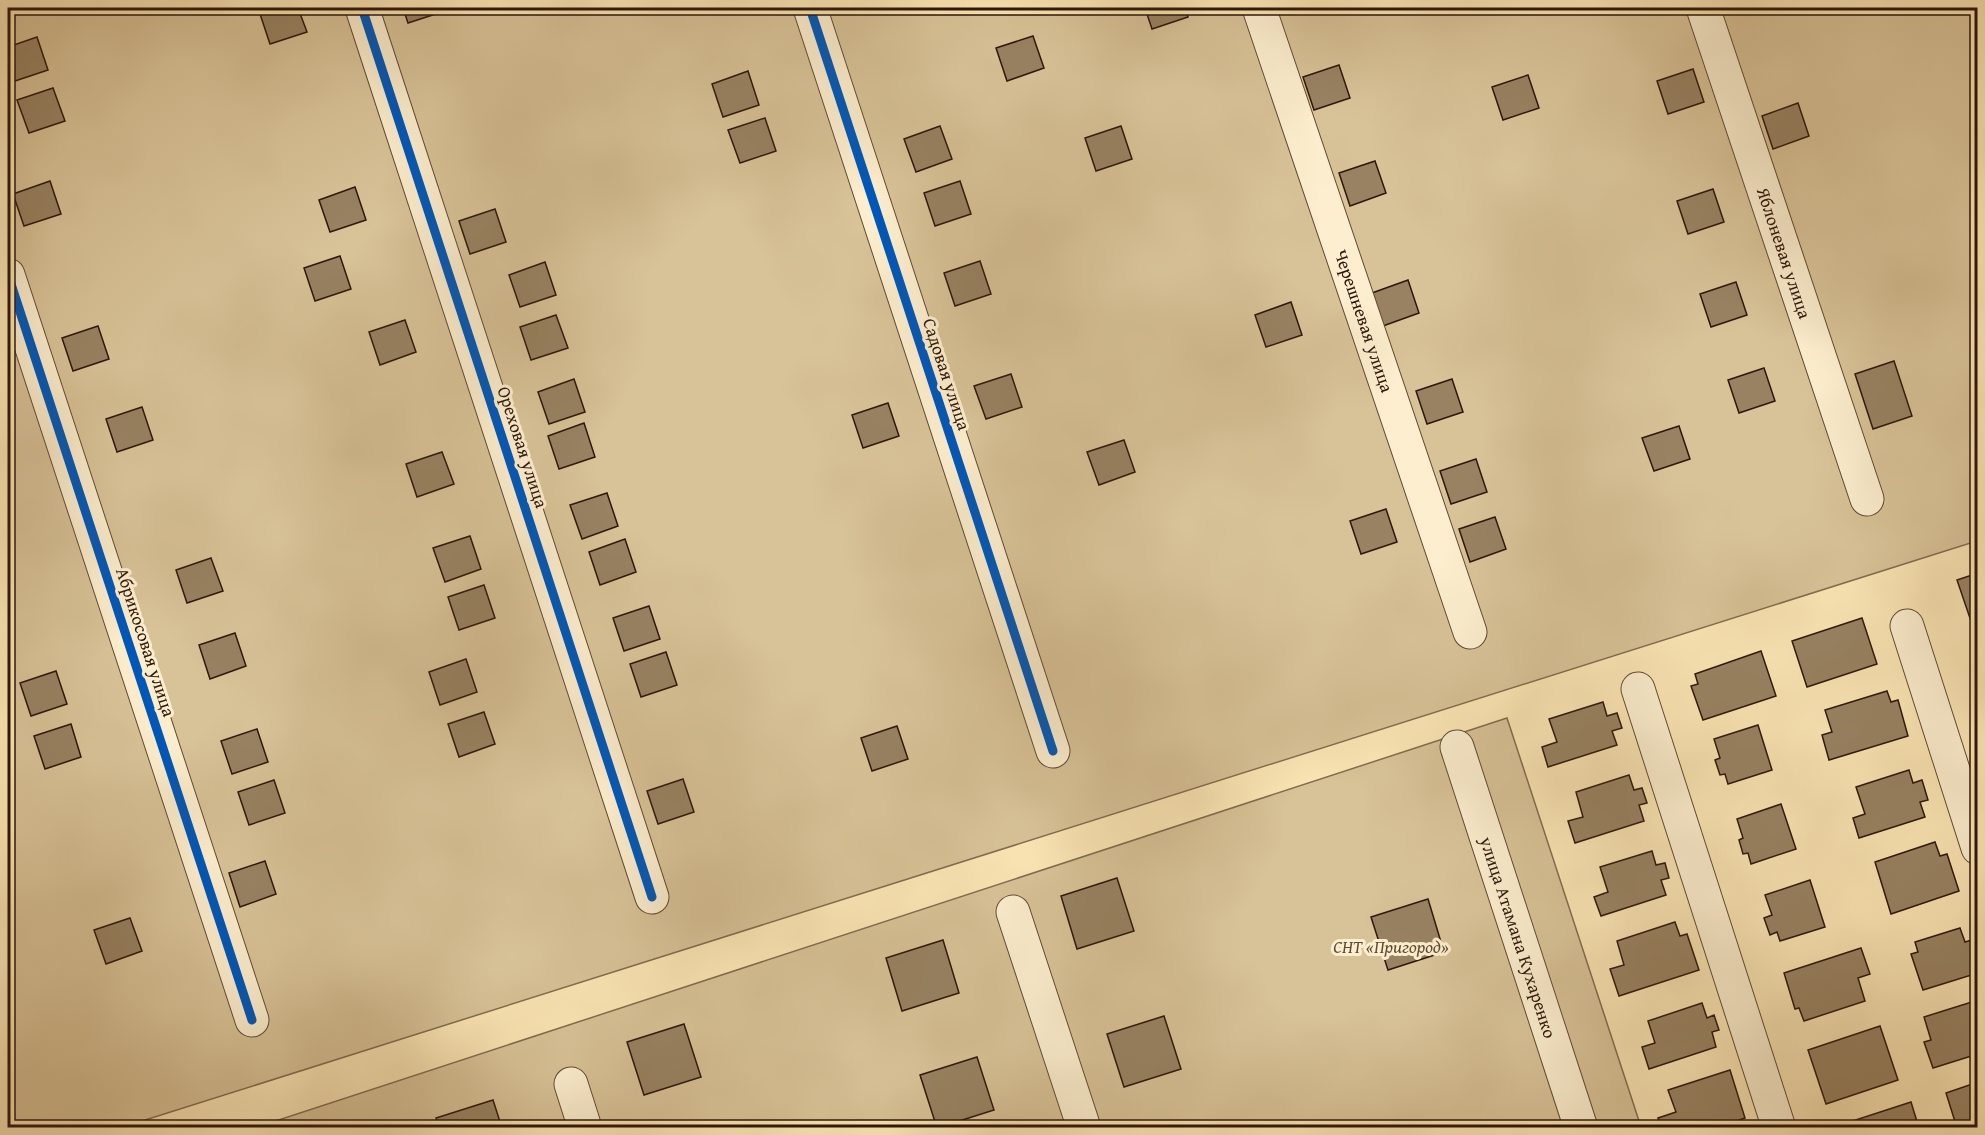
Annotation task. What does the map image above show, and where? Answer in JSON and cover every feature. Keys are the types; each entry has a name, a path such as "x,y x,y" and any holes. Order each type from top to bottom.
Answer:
{"street":[{"name":"Ореховая улица","path":"362,8 652,897"},
{"name":"Садовая улица","path":"810,8 1053,751"},
{"name":"Черешневая улица","path":"1259,8 1470,632"},
{"name":"Яблоневая улица","path":"1703,8 1867,499"},
{"name":"Абрикосовая улица","path":"8,275 252,1020"},
{"path":"1907,626 1977,848"},
{"path":"1638,689 1779,1128"},
{"name":"улица Атамана Кухаренко","path":"1457,747 1581,1128"},
{"path":"1013,912 1084,1128"},
{"path":"571,1084 585,1128"}],"green space":[{"path":"8,8 1977,8 1977,541 123,1127 8,1127"},
{"name":"СНТ «Пригород»","path":"1507,718 1641,1127 254,1128"}],"building":[{"path":"270,8 298,8 307,32 270,44 259,11"},
{"path":"403,8 444,8 445,11 408,23"},
{"path":"1145,8 1185,8 1188,17 1152,29"},
{"path":"1033,36 1044,68 1007,81 996,48"},
{"path":"37,37 48,70 12,82 8,69 8,47"},
{"path":"1339,65 1350,98 1314,110 1303,77"},
{"path":"1693,69 1704,102 1668,114 1657,81"},
{"path":"748,71 759,105 723,117 712,84"},
{"path":"1528,75 1539,108 1503,120 1492,87"},
{"path":"53,88 65,121 29,133 17,100"},
{"path":"1798,103 1809,136 1773,149 1762,116"},
{"path":"765,118 776,151 740,163 728,130"},
{"path":"940,126 952,159 916,172 904,139"},
{"path":"1121,126 1132,159 1096,171 1085,138"},
{"path":"1375,161 1386,193 1350,206 1339,173"},
{"path":"50,181 61,214 24,226 13,194"},
{"path":"960,181 971,214 935,226 924,193"},
{"path":"355,187 366,220 330,232 319,200"},
{"path":"1713,189 1724,222 1688,234 1677,201"},
{"path":"495,209 506,242 470,254 459,221"},
{"path":"340,256 351,289 315,301 304,268"},
{"path":"980,261 991,294 955,306 944,273"},
{"path":"545,262 556,295 520,307 509,275"},
{"path":"1408,280 1419,313 1383,326 1372,293"},
{"path":"1736,282 1747,315 1711,327 1700,294"},
{"path":"1291,302 1302,335 1266,347 1255,315"},
{"path":"556,315 568,348 531,360 520,327"},
{"path":"405,320 416,352 380,365 369,332"},
{"path":"98,326 109,359 73,371 62,338"},
{"path":"1894,361 1912,416 1873,429 1855,374"},
{"path":"1764,368 1775,401 1739,413 1728,380"},
{"path":"1011,374 1022,407 986,419 974,386"},
{"path":"574,379 585,412 549,424 538,392"},
{"path":"1452,379 1463,412 1427,424 1416,391"},
{"path":"888,403 899,436 863,448 852,415"},
{"path":"142,407 153,440 117,452 106,419"},
{"path":"584,423 595,457 559,469 548,436"},
{"path":"1679,426 1690,459 1654,471 1642,438"},
{"path":"1124,440 1135,472 1099,485 1087,452"},
{"path":"442,452 454,484 417,497 406,464"},
{"path":"1476,459 1487,492 1451,504 1440,471"},
{"path":"607,493 618,526 582,539 570,505"},
{"path":"1386,509 1397,542 1361,554 1350,521"},
{"path":"1495,517 1506,549 1470,562 1459,529"},
{"path":"470,536 481,569 445,582 433,548"},
{"path":"625,539 636,572 600,585 589,552"},
{"path":"211,558 223,591 187,603 176,570"},
{"path":"1978,573 1978,622 1972,624 1957,580"},
{"path":"484,585 495,618 459,630 448,597"},
{"path":"649,606 660,639 624,651 613,618"},
{"path":"1862,618 1877,664 1807,687 1792,641"},
{"path":"235,633 246,666 210,679 199,645"},
{"path":"1761,651 1776,696 1703,720 1691,686 1698,684 1695,674"},
{"path":"666,652 677,685 641,697 630,664"},
{"path":"466,659 477,692 440,705 429,672"},
{"path":"56,671 67,704 31,716 20,683"},
{"path":"1887,691 1891,702 1898,700 1908,736 1829,760 1822,735 1832,732 1825,710"},
{"path":"1603,702 1607,716 1617,713 1622,728 1612,731 1617,745 1548,767 1542,747 1557,742 1549,719"},
{"path":"484,712 495,744 459,757 448,724"},
{"path":"71,724 81,757 45,769 34,736"},
{"path":"1758,725 1772,770 1728,784 1725,774 1720,775 1715,760 1720,758 1714,739"},
{"path":"897,726 908,759 872,771 861,738"},
{"path":"257,729 268,762 232,774 221,741"},
{"path":"1909,770 1913,783 1922,780 1928,800 1920,802 1925,817 1859,838 1853,818 1865,814 1856,787"},
{"path":"1629,775 1634,790 1642,788 1647,803 1639,805 1644,821 1575,843 1568,821 1583,817 1576,792"},
{"path":"683,779 694,812 658,824 647,791"},
{"path":"274,780 285,813 249,825 238,792"},
{"path":"1781,804 1796,849 1751,864 1748,853 1743,854 1739,840 1743,838 1737,819"},
{"path":"1935,842 1940,856 1947,854 1959,891 1891,914 1875,862"},
{"path":"1652,851 1656,865 1665,863 1669,878 1661,880 1666,895 1601,916 1594,897 1608,892 1600,867"},
{"path":"265,861 276,894 240,907 229,873"},
{"path":"1117,878 1134,931 1077,949 1061,896"},
{"path":"1810,880 1825,927 1780,941 1777,932 1770,935 1764,918 1772,915 1765,895"},
{"path":"1428,899 1444,952 1388,970 1371,917"},
{"path":"130,918 142,951 106,964 94,930"},
{"path":"1675,922 1680,936 1687,934 1699,970 1619,996 1610,969 1624,965 1617,941"},
{"path":"1960,928 1965,942 1975,939 1978,973 1923,990 1911,954 1918,952 1915,942"},
{"path":"943,940 959,993 902,1011 886,958"},
{"path":"1861,948 1870,974 1858,978 1865,1001 1804,1021 1799,1008 1795,1009 1784,973"},
{"path":"1978,1000 1978,1054 1933,1068 1924,1042 1931,1040 1924,1017"},
{"path":"1702,1003 1707,1018 1714,1015 1719,1030 1712,1032 1716,1047 1649,1069 1642,1047 1655,1043 1648,1021"},
{"path":"1164,1016 1181,1069 1124,1087 1107,1034"},
{"path":"684,1024 701,1077 644,1095 627,1042"},
{"path":"1880,1026 1898,1080 1826,1104 1808,1050"},
{"path":"977,1057 994,1110 937,1128 920,1075"},
{"path":"1730,1070 1745,1118 1716,1128 1662,1128 1658,1118 1676,1112 1668,1090"},
{"path":"1978,1082 1978,1128 1957,1128 1946,1093"},
{"path":"493,1100 502,1128 439,1128 436,1118"},
{"path":"1911,1102 1919,1128 1834,1128 1834,1127"}],"cycle path":[{"path":"362,8 652,897"},
{"path":"810,8 1053,751"},
{"path":"8,275 252,1020"}]}
